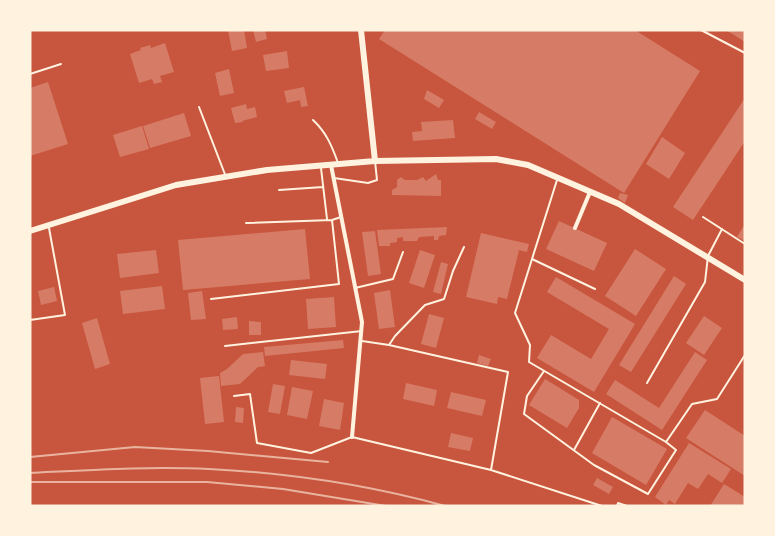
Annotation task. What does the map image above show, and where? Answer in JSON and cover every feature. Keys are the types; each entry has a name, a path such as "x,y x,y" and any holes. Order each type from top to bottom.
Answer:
{"main road":[{"path":"361,30 375,161"},
{"path":"30,231 176,185 267,170 375,161 496,159 528,165 619,204 745,280"}],"street":[{"path":"335,164 334,178 362,331 352,437"},
{"path":"575,228 591,192"}],"lane":[{"path":"701,30 745,53"},
{"path":"30,74 61,64"},
{"path":"199,107 225,177"},
{"path":"313,120 327,137 335,164"},
{"path":"334,178 368,183 377,180 375,161"},
{"path":"320,165 327,220"},
{"path":"544,370 527,396 524,414 594,465 648,494 676,450 626,418 544,370 529,362 530,345 515,313 558,177"},
{"path":"279,190 323,187"},
{"path":"246,223 332,220 341,217"},
{"path":"703,217 745,244"},
{"path":"211,299 339,284 332,220"},
{"path":"30,320 65,315 48,225"},
{"path":"647,383 705,282 708,256 722,229"},
{"path":"389,345 425,305 444,299 464,247"},
{"path":"355,288 393,279 403,252"},
{"path":"532,259 595,289"},
{"path":"225,346 362,331"},
{"path":"362,341 508,372 491,470"},
{"path":"666,442 693,404 717,399 745,355"},
{"path":"234,396 250,394 257,443 311,453 352,437 491,470 602,506"},
{"path":"574,450 600,403"},
{"path":"617,506 618,503 627,506"}],"building":[{"path":"228,30 244,30 247,48 232,51"},
{"path":"253,30 265,30 267,39 256,42"},
{"path":"385,30 635,30 700,71 624,193 379,39"},
{"path":"726,30 745,30 745,42"},
{"path":"165,43 174,72 160,76 162,82 154,84 152,79 139,83 130,54 141,50 140,48 150,45 151,48"},
{"path":"287,51 289,68 266,71 263,55"},
{"path":"229,69 234,93 220,96 215,73"},
{"path":"48,82 68,144 30,156 30,88"},
{"path":"304,87 308,106 301,107 300,100 287,103 284,91"},
{"path":"427,90 444,100 439,108 424,99"},
{"path":"745,98 745,141 693,220 673,207"},
{"path":"246,104 247,109 255,107 257,117 235,123 231,108"},
{"path":"479,112 496,122 492,129 475,119"},
{"path":"184,113 191,136 150,148 143,126"},
{"path":"453,120 455,138 413,141 412,132 422,131 421,122"},
{"path":"142,126 149,149 120,157 113,135"},
{"path":"662,137 685,153 669,179 646,164"},
{"path":"436,174 438,180 441,180 441,196 392,195 392,190 397,187 397,180 401,177 405,180 417,180 423,177 426,181"},
{"path":"620,193 628,195 625,203 618,198"},
{"path":"559,221 607,243 594,271 546,249"},
{"path":"745,224 745,241 737,237"},
{"path":"447,227 446,235 439,236 438,240 434,240 434,236 419,237 417,241 403,241 403,237 397,238 397,242 390,243 390,246 379,246 377,230"},
{"path":"305,229 310,279 183,290 178,240"},
{"path":"375,231 381,274 368,276 362,232"},
{"path":"481,233 529,244 527,252 519,250 507,299 498,297 497,304 466,297"},
{"path":"635,249 666,269 636,316 605,296"},
{"path":"156,250 159,273 120,278 117,254"},
{"path":"420,250 435,255 424,288 409,283"},
{"path":"441,262 448,264 441,294 433,292"},
{"path":"674,276 686,284 631,372 619,365"},
{"path":"556,277 635,324 594,392 537,358 551,335 591,359 609,329 547,292"},
{"path":"162,286 165,309 123,314 120,291"},
{"path":"54,287 57,301 41,305 38,291"},
{"path":"390,290 395,327 379,329 374,293"},
{"path":"202,291 206,319 191,320 188,293"},
{"path":"334,297 336,327 308,329 306,299"},
{"path":"429,314 444,318 436,348 421,344"},
{"path":"704,316 722,328 704,355 686,343"},
{"path":"237,317 238,329 223,330 222,319"},
{"path":"97,318 110,364 95,369 82,323"},
{"path":"249,321 261,322 261,335 249,335"},
{"path":"343,340 344,348 265,356 264,347"},
{"path":"263,352 265,366 258,367 240,384 221,386 220,373 243,354"},
{"path":"695,352 707,360 662,430 606,394 615,380 659,408"},
{"path":"479,355 491,359 488,366 477,363"},
{"path":"291,360 327,364 325,379 289,375"},
{"path":"219,376 224,422 205,424 200,378"},
{"path":"545,379 579,400 579,408 567,428 529,405"},
{"path":"406,383 437,390 434,406 403,399"},
{"path":"273,384 285,386 280,414 268,412"},
{"path":"292,387 313,391 307,419 287,415"},
{"path":"451,392 486,400 482,416 447,408"},
{"path":"324,399 344,403 340,430 319,426"},
{"path":"236,407 244,408 243,423 235,422"},
{"path":"705,410 745,436 745,476 686,438"},
{"path":"612,417 667,449 646,485 592,453"},
{"path":"451,433 473,438 470,451 448,447"},
{"path":"689,443 731,469 722,483 708,474 698,489 688,483 675,504 669,500 666,505 655,497"},
{"path":"597,478 613,487 609,494 593,485"},
{"path":"724,484 745,497 745,506 710,506"}],"railway":[{"path":"30,457 135,447 328,462"},
{"path":"30,473 142,468 239,471 358,486 445,506"},
{"path":"30,482 207,482 283,489 386,506"}]}
